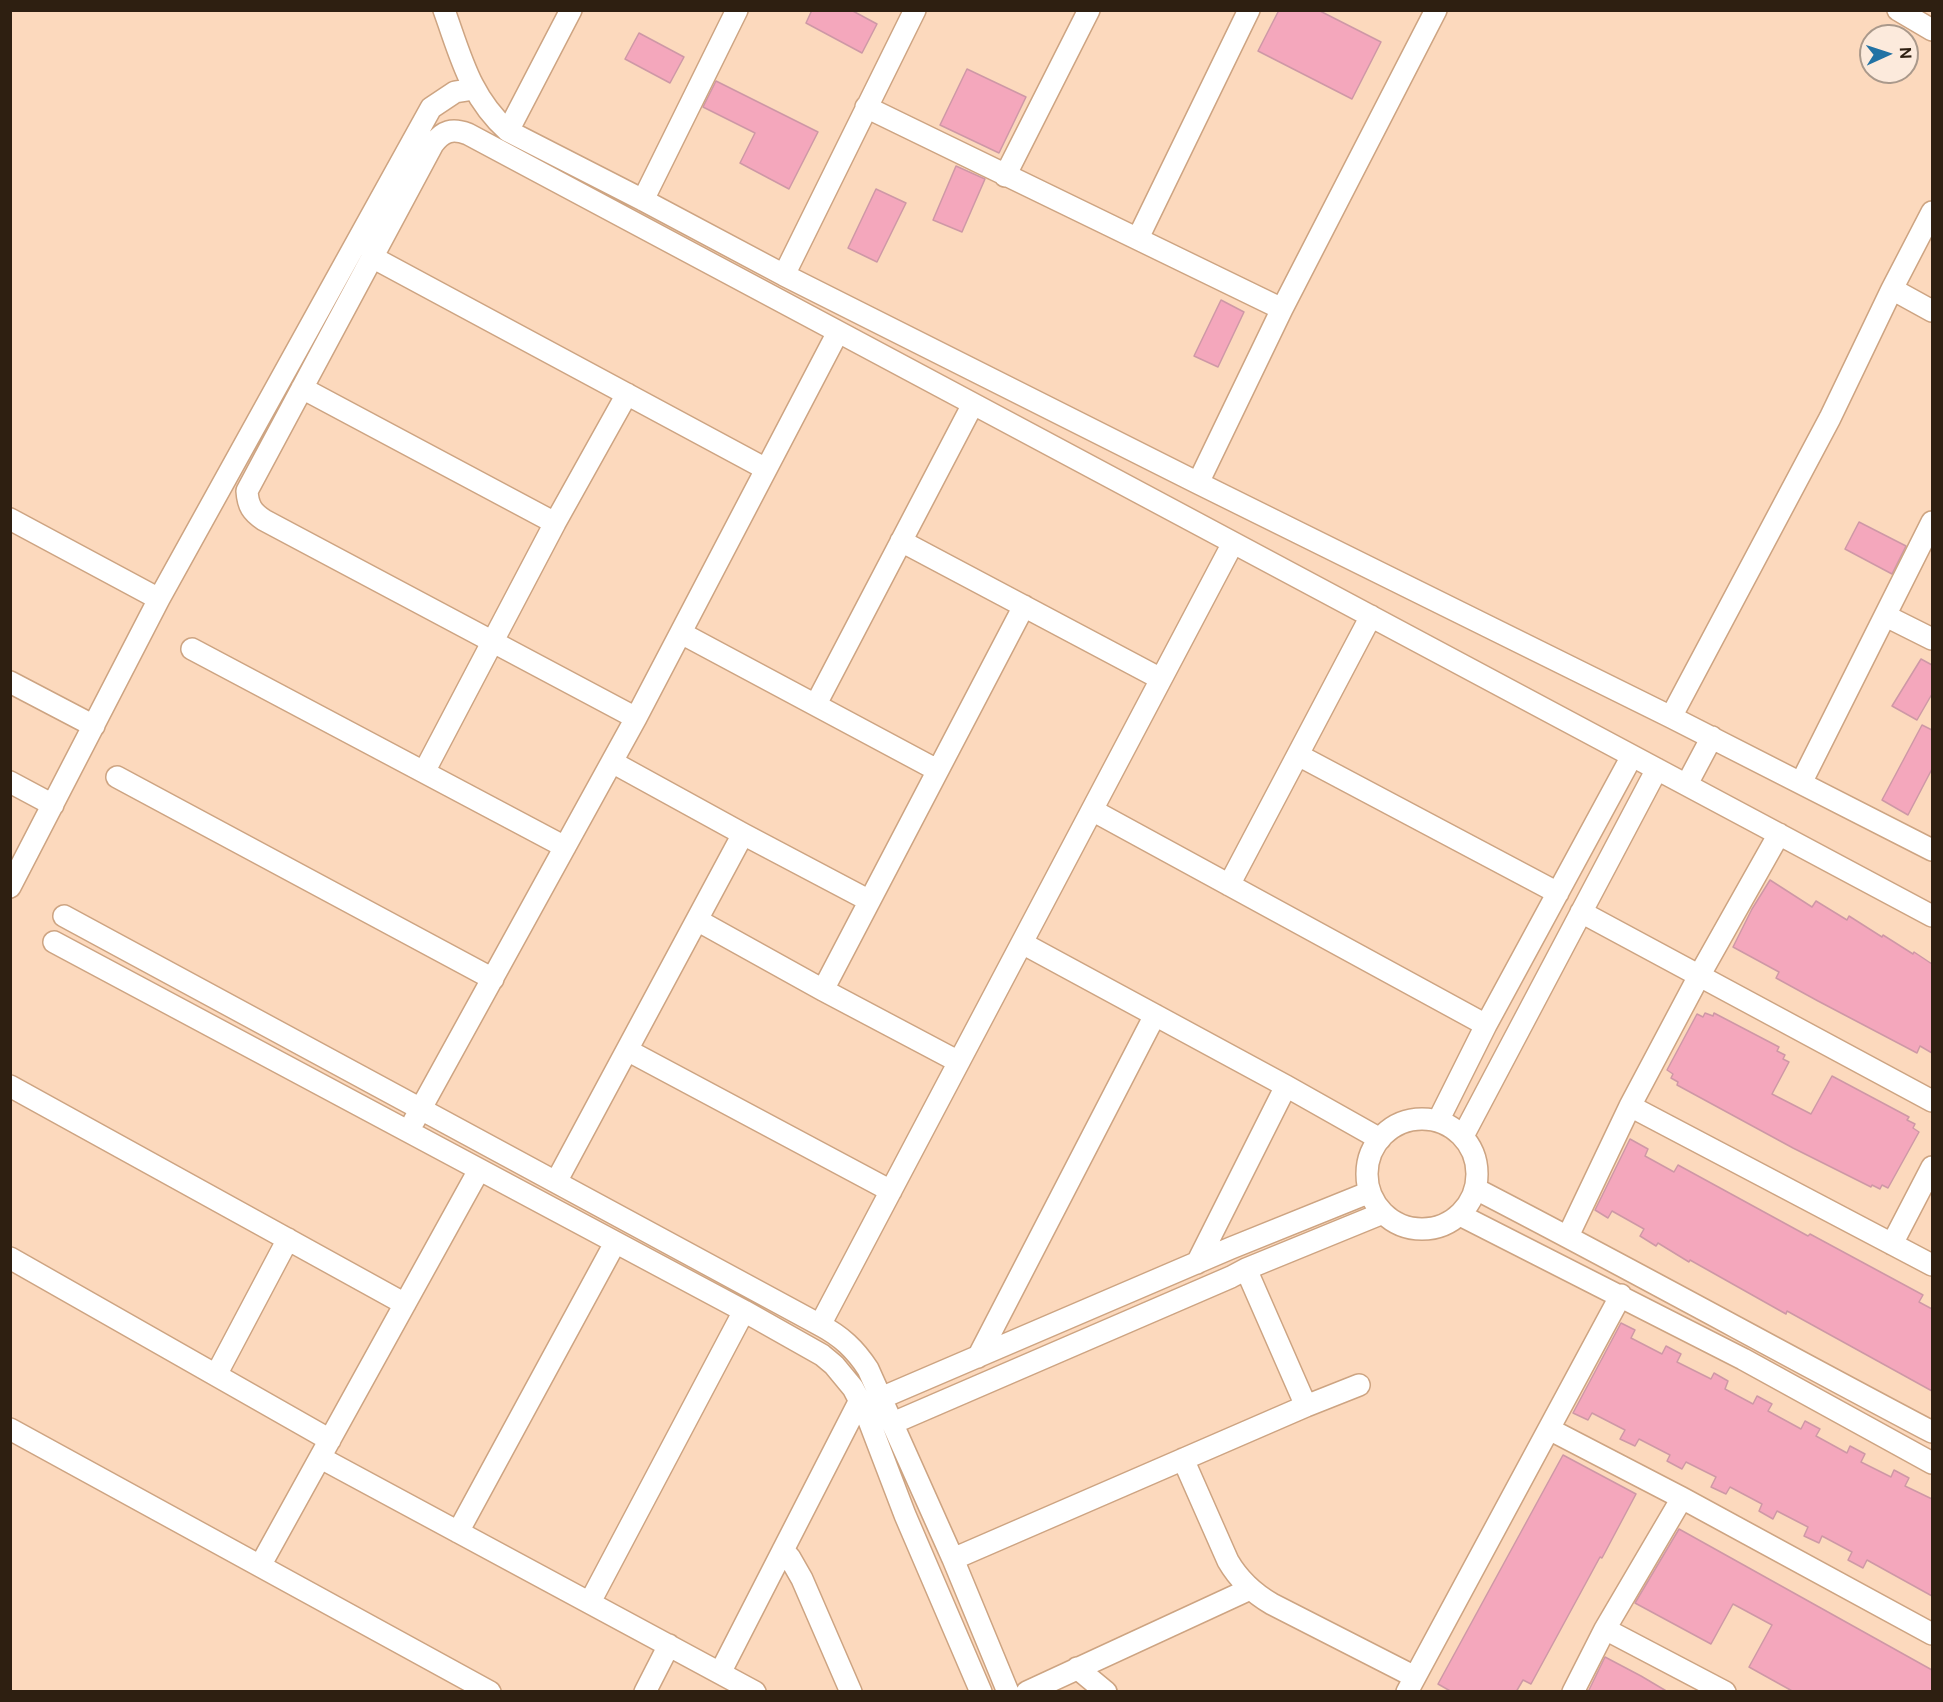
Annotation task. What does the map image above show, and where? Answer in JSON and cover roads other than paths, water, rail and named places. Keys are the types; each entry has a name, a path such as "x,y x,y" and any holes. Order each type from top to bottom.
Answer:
{"street":[{"path":"444,10 474,89 493,118 508,131 784,275 1671,717 1932,850"},
{"path":"508,131 571,10"},
{"path":"643,200 736,10"},
{"path":"784,275 915,10"},
{"path":"1005,176 1089,10"},
{"path":"1138,238 1249,10"},
{"path":"1198,483 1282,309 1436,10"},
{"path":"1898,10 1932,30"},
{"path":"10,887 159,599 431,108 455,92 474,89"},
{"path":"866,107 1282,309"},
{"path":"636,718 254,514 248,503 247,491 433,144 439,136 448,131 458,131 838,332 1932,916"},
{"path":"1671,717 1830,418 1932,212"},
{"path":"372,258 766,469"},
{"path":"1892,289 1932,311"},
{"path":"409,1132 636,718 838,332"},
{"path":"302,388 555,523"},
{"path":"424,772 555,523 627,394"},
{"path":"816,704 973,404"},
{"path":"10,519 159,599"},
{"path":"1801,783 1932,522"},
{"path":"901,541 1161,679"},
{"path":"820,1325 1233,543"},
{"path":"823,990 868,900 1024,606"},
{"path":"1229,885 1371,616"},
{"path":"1886,616 1932,639"},
{"path":"681,633 937,770"},
{"path":"192,649 565,847"},
{"path":"10,682 94,726"},
{"path":"1687,784 1712,738"},
{"path":"1298,755 1558,894"},
{"path":"1438,1121 1486,1025 1632,756"},
{"path":"612,762 868,900"},
{"path":"1463,1136 1657,769"},
{"path":"117,777 492,979"},
{"path":"10,782 53,805"},
{"path":"1092,810 1486,1025"},
{"path":"556,1182 743,834"},
{"path":"1568,1236 1630,1106 1699,976 1779,834"},
{"path":"1581,912 1932,1101"},
{"path":"64,916 820,1325 849,1344 868,1369 871,1399 905,1515 981,1692"},
{"path":"697,920 959,1062"},
{"path":"54,942 744,1311 822,1355 871,1399 893,1423 1008,1692"},
{"path":"1022,943 1380,1139"},
{"path":"978,1357 1155,1015"},
{"path":"627,1050 891,1191"},
{"path":"10,1086 405,1304"},
{"path":"1197,1263 1286,1086"},
{"path":"1630,1106 1932,1265"},
{"path":"1413,1119 1426,1119 1438,1121 1463,1136 1477,1166 1476,1189 1460,1215 1439,1227 1421,1229 1404,1226 1383,1213 1370,1192 1369,1159 1380,1139 1389,1130 1413,1119"},
{"path":"1892,1244 1932,1167"},
{"path":"260,1566 479,1170"},
{"path":"1476,1189 1932,1431"},
{"path":"720,1673 783,1550 871,1399 978,1357 1231,1248 1370,1192"},
{"path":"893,1423 1246,1269 1383,1213"},
{"path":"1460,1215 1743,1359 1932,1463"},
{"path":"216,1375 288,1239"},
{"path":"458,1532 615,1243"},
{"path":"10,1258 216,1375 326,1449 458,1532 755,1692"},
{"path":"1246,1269 1306,1406"},
{"path":"1184,1459 1228,1561 1250,1589 1411,1684 1621,1295"},
{"path":"590,1602 744,1311"},
{"path":"1743,1359 1754,1338"},
{"path":"953,1559 1359,1385"},
{"path":"10,1429 489,1692"},
{"path":"1549,1430 1682,1498 1932,1634"},
{"path":"1573,1692 1605,1629 1682,1498"},
{"path":"783,1550 802,1578 851,1692"},
{"path":"1027,1692 1250,1589"},
{"path":"1605,1629 1725,1692"},
{"path":"645,1692 669,1645"},
{"path":"1077,1668 1106,1692"}]}
